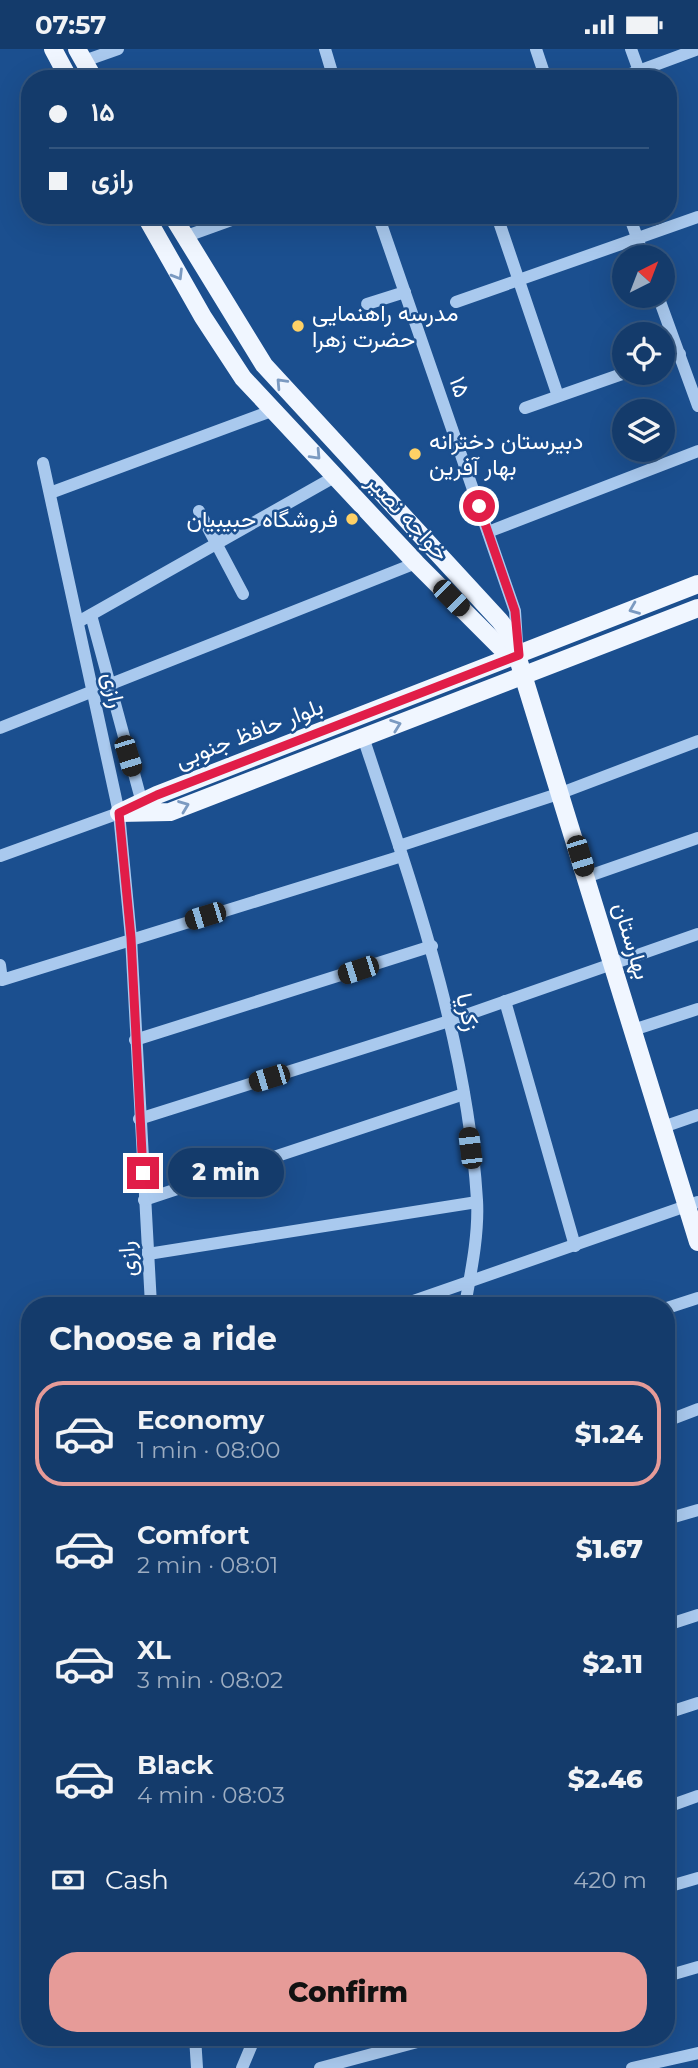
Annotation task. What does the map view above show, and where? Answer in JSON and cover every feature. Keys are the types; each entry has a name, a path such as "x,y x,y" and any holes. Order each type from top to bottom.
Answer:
{"main road":[{"path":"53,49 64,70"},
{"name":"خواجه نصیر","path":"150,224 230,357 274,410 416,563 500,647 519,655"},
{"name":"خواجه نصیر","path":"177,224 264,365 500,621 519,655"},
{"name":"بلوار حافظ جنوبی","path":"119,813 698,584"},
{"name":"بلوار حافظ جنوبی","path":"119,813 170,812 698,608"},
{"path":"486,633 500,621"},
{"name":"بهارستان","path":"519,655 663,1127 693,1204 698,1242"}],"street":[{"path":"81,55 118,49"},
{"path":"325,49 331,70"},
{"path":"631,49 639,70"},
{"path":"642,70 698,49"},
{"path":"539,50 543,70"},
{"path":"456,302 698,217"},
{"path":"184,237 220,224"},
{"name":"۱۵","path":"381,224 515,611 519,655"},
{"path":"500,224 558,396"},
{"path":"632,224 640,245"},
{"path":"367,304 405,292"},
{"path":"663,308 698,406"},
{"path":"675,356 680,354"},
{"path":"525,408 612,377"},
{"path":"50,493 274,410"},
{"path":"488,531 698,451"},
{"name":"رازی","path":"43,463 119,813 131,938 151,1297"},
{"path":"78,622 336,476"},
{"path":"199,511 243,594"},
{"path":"0,728 416,563"},
{"path":"90,615 142,803"},
{"name":"زکریا","path":"363,737 432,946 464,1094 477,1202 467,1297"},
{"path":"0,965 2,980 401,851 698,741"},
{"path":"0,856 119,813"},
{"path":"586,877 698,838"},
{"path":"139,1119 449,1021 698,934"},
{"path":"135,1040 432,946"},
{"path":"505,1001 575,1246"},
{"path":"633,1030 698,1009"},
{"path":"145,1200 464,1094"},
{"path":"663,1127 698,1115"},
{"path":"148,1254 477,1202"},
{"path":"428,1297 693,1204"},
{"path":"675,1305 698,1298"},
{"path":"675,1418 698,1409"},
{"path":"675,1516 698,1510"},
{"path":"675,1622 698,1615"},
{"path":"675,1710 698,1703"},
{"path":"675,1804 698,1797"},
{"path":"675,1885 698,1878"},
{"path":"675,1974 698,1967"},
{"path":"196,2046 197,2068"},
{"path":"242,2068 251,2046"},
{"path":"320,2068 402,2046"},
{"path":"632,2068 698,2053"}],"place":[{"name":"مدرسه راهنمایی حضرت زهرا","path":"298,326"},
{"name":"دبیرستان دخترانه بهار آفرین","path":"415,454"},
{"name":"فروشگاه حبیبیان","path":"352,519"}],"route":[{"path":"143,1173 131,938 119,813 157,795 519,655 515,611 479,506"}]}
